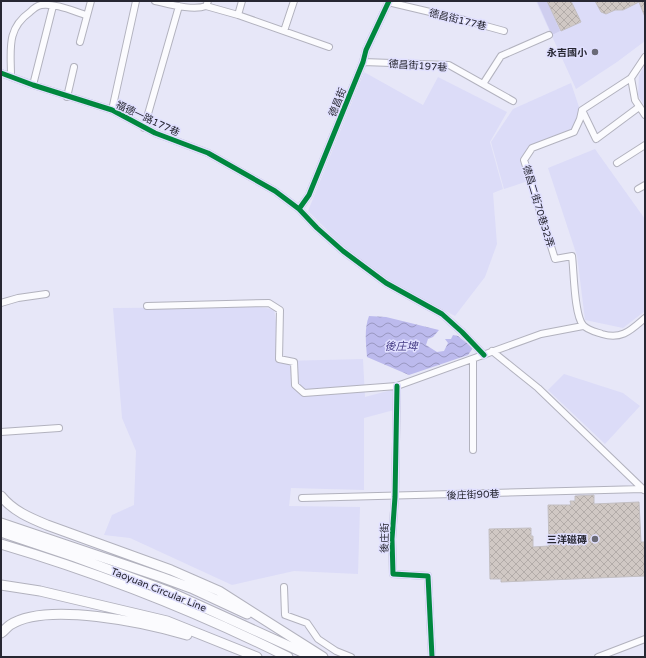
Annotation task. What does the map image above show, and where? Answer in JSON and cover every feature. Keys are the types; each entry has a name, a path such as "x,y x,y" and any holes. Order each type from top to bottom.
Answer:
{"highway":[{"path":"1,496 6,502 28,517 135,558 171,570 219,591 323,657"},
{"path":"1,522 185,586 276,627"},
{"name":"Taoyuan Circular Line","path":"1,532 163,589 313,657"},
{"name":"Taoyuan Circular Line","path":"1,544 45,557 125,586 214,622 288,657"},
{"path":"1,585 40,591 167,621 257,657"},
{"path":"1,633 10,625 36,616 56,615 100,617 145,624 232,648"}],"street":[{"path":"80,42 86,15 91,1"},
{"path":"112,110 136,1"},
{"path":"155,1 179,6 201,8 207,4 329,47"},
{"path":"238,14 242,1"},
{"path":"284,31 294,1"},
{"name":"德昌街177巷","path":"388,2 504,31"},
{"name":"德昌街","path":"300,209 309,195 363,62 366,50 388,2"},
{"path":"11,76 11,44 14,29 21,18 40,5 53,6 86,15"},
{"path":"33,85 53,6"},
{"path":"144,128 179,6"},
{"path":"483,84 501,56 549,35"},
{"path":"639,107 596,139 582,110 631,78 645,57"},
{"name":"德昌街197巷","path":"363,62 449,65 513,101"},
{"path":"67,96 74,67"},
{"name":"福德一路177巷","path":"1,73 33,85 112,110 144,128 208,154 275,191 300,209 317,228 343,251 386,282 442,314 484,355"},
{"path":"631,78 635,100 645,116"},
{"name":"德昌二街70巷32弄","path":"582,110 574,132 532,148 524,160 556,259 572,256 578,315 583,326"},
{"path":"617,163 645,145"},
{"path":"638,189 645,185"},
{"path":"1,303 18,298 46,294"},
{"path":"147,306 269,303 280,310 279,359 294,362 295,385 304,393 397,386 541,334 583,326 610,336 623,335 645,318"},
{"path":"492,351 538,388 644,490"},
{"path":"473,359 473,450"},
{"name":"後庄街","path":"397,386 392,539 393,574 428,576 432,657"},
{"path":"1,432 59,428"},
{"name":"後庄街90巷","path":"302,498 644,490"},
{"path":"284,587 285,615 307,624 318,639 336,651 351,657"},
{"path":"598,657 645,639"}],"shaded area":[{"name":"永吉國小","path":"536,1 645,1 645,41 617,62 576,89"},
{"path":"537,1 547,1 560,31 552,35"},
{"path":"645,64 645,107 638,95 639,76"},
{"path":"364,72 423,105 438,77 507,112 490,142 503,189 493,193 497,244 485,277 455,316 386,280 345,248 308,211"},
{"path":"571,83 580,110 573,130 529,146 521,159 528,181 504,189 491,142 513,109"},
{"path":"595,149 645,219 645,311 623,328 585,320 577,256 548,168"},
{"path":"257,307 274,309 282,361 363,359 365,397 395,389 394,410 364,418 364,490 291,488 289,506 360,507 358,574 294,571 232,585 130,538 104,535 112,515 134,505 136,451 122,418 113,308"},
{"path":"564,374 623,393 640,406 605,444 548,390"}],"water":[{"name":"後庄埤","path":"369,316 386,317 439,330 433,337 428,339 426,345 437,352 444,351 448,343 445,339 451,339 453,335 458,336 473,348 468,355 409,375 367,357 366,331"}],"building":[{"path":"547,1 571,1 581,22 561,31"},
{"path":"595,1 645,1 645,17 639,2 623,10 615,10 606,14 601,12"},
{"name":"三洋磁磚","path":"594,495 594,504 639,502 641,542 645,542 645,576 501,582 501,579 490,579 489,529 531,528 533,547 549,546 548,505 571,505 570,501 575,501 575,496"}],"cycle path":[{"path":"299,209 309,195 363,62 366,50 389,1"},
{"path":"1,73 33,85 112,110 155,133 208,153 275,191 299,209 317,228 343,251 386,283 442,314 484,355"},
{"path":"397,386 395,497 392,539 393,574 428,576 432,657"}],"place":[{"name":"永吉國小","path":"595,52"},
{"name":"三洋磁磚","path":"595,539"}]}
